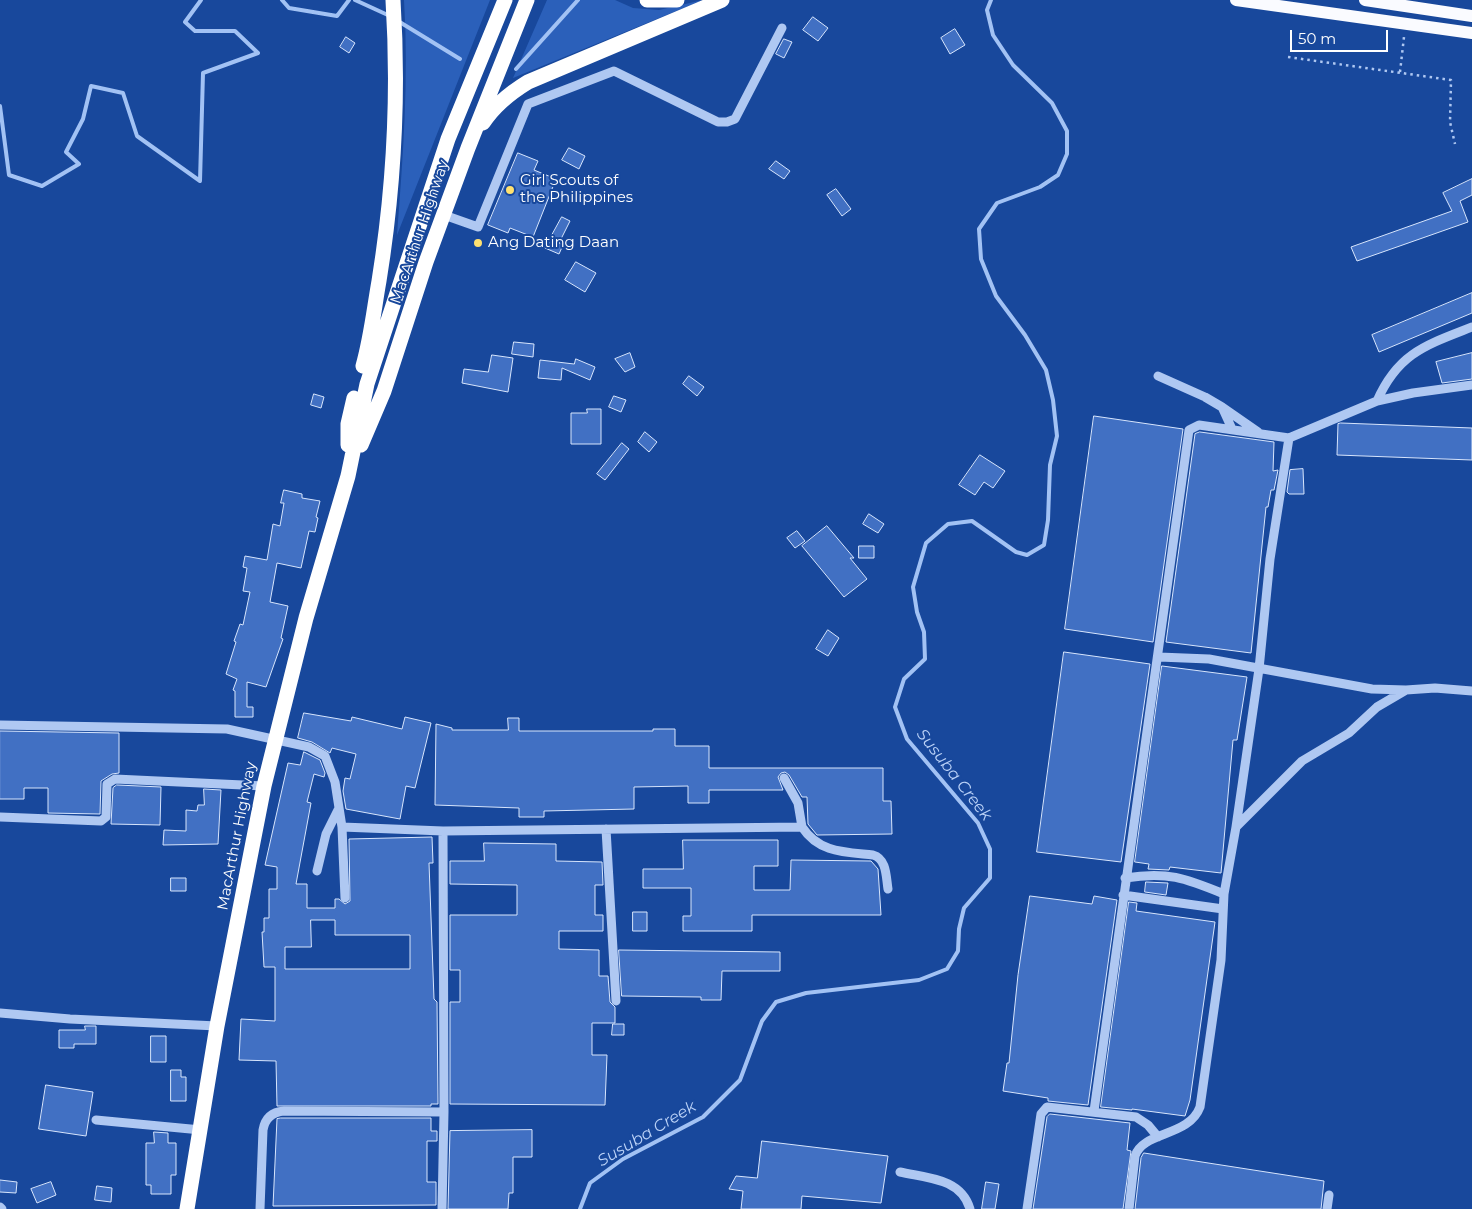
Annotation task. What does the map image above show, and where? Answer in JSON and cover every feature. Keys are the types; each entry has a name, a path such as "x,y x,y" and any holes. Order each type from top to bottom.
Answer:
{"highway":[{"name":"MacArthur Highway","path":"188,1209 217,1026 274,739 306,618 348,476 367,384 408,254 448,139 505,0"},
{"name":"MacArthur Highway","path":"348,476 384,391 468,148 527,0"},
{"path":"647,0 677,0"},
{"path":"468,148 490,113 511,93 528,82 722,0"},
{"path":"348,476 348,424 368,346 385,245 395,134 394,3"}],"main road":[{"path":"1236,0 1472,33"},
{"path":"1365,0 1472,16"}],"lane":[{"path":"444,214 478,228 528,104 614,71 718,122 735,119 782,28"},
{"path":"1377,401 1385,383 1399,364 1428,346 1472,327"},
{"path":"1158,376 1205,397 1260,433"},
{"path":"1094,1110 1125,878 1159,657 1188,434 1191,428 1199,425 1289,438 1377,401 1413,393 1472,385"},
{"path":"1222,407 1232,429"},
{"path":"1129,1209 1136,1153 1141,1147 1158,1137 1187,1125 1196,1117 1200,1107 1221,960 1224,894 1236,827 1259,669 1270,559 1289,438"},
{"path":"1159,657 1209,659 1372,689 1406,690 1435,688 1472,691"},
{"path":"1236,827 1302,762 1348,733 1377,708 1406,690"},
{"path":"0,725 227,729 309,748 325,756 335,782 342,827 346,898"},
{"path":"784,778 798,803 802,827 813,840 827,849 879,858 884,864 888,890"},
{"path":"0,817 102,821 106,817 107,784 115,779 264,786"},
{"path":"317,871 326,834 338,810"},
{"path":"342,827 443,831 802,827"},
{"path":"606,830 616,1001"},
{"path":"442,1209 444,1112 443,831"},
{"path":"1125,878 1165,874 1224,894"},
{"path":"1123,895 1223,909"},
{"path":"0,1013 70,1019 217,1026"},
{"path":"1027,1209 1042,1111 1051,1106 1094,1110 1136,1117 1148,1125 1158,1137"},
{"path":"260,1209 263,1130 266,1120 274,1113 284,1111 444,1112"},
{"path":"96,1120 201,1130"},
{"path":"900,1172 952,1184 965,1196 970,1209"},
{"path":"1327,1209 1328,1195"}],"path":[{"path":"1400,72 1404,37"},
{"path":"1288,57 1451,80 1450,122 1455,144"}],"shaded area":[{"path":"404,0 490,0 397,235 406,89"},
{"path":"547,0 615,0 633,8 659,10 703,0 513,78"}],"building":[{"path":"813,17 828,28 818,41 803,30"},
{"path":"955,29 965,45 950,54 941,38"},
{"path":"346,37 355,43 349,53 340,47"},
{"path":"784,39 792,42 784,58 776,54"},
{"path":"569,148 585,156 579,169 562,160"},
{"path":"518,153 538,161 534,170 556,179 533,237 510,228 508,233 488,225"},
{"path":"776,161 790,171 784,179 769,169"},
{"path":"1472,179 1472,195 1460,201 1468,222 1357,261 1351,247 1452,211 1443,193"},
{"path":"836,189 851,209 842,216 827,195"},
{"path":"562,217 570,221 559,243 563,245 559,254 545,248"},
{"path":"576,262 596,273 585,292 565,280"},
{"path":"1472,293 1472,313 1379,352 1372,335"},
{"path":"514,342 534,344 533,357 512,354"},
{"path":"630,353 635,367 625,372 615,359"},
{"path":"1472,353 1472,379 1442,383 1436,362"},
{"path":"492,355 513,358 508,392 462,383 464,369 488,372"},
{"path":"576,359 595,367 590,380 562,368 561,380 538,378 540,360 574,364"},
{"path":"689,376 704,387 697,396 683,384"},
{"path":"314,394 324,397 321,408 311,405"},
{"path":"614,396 626,400 621,412 609,407"},
{"path":"587,409 601,409 601,444 571,444 571,413 587,413"},
{"path":"1094,416 1183,429 1153,642 1065,629"},
{"path":"1338,424 1472,428 1472,460 1337,455"},
{"path":"645,432 657,442 649,452 638,442"},
{"path":"1200,432 1274,442 1273,471 1278,470 1274,490 1271,490 1268,507 1266,507 1251,653 1166,642 1195,434"},
{"path":"622,443 629,449 605,480 597,474"},
{"path":"980,455 1005,471 993,488 984,482 975,495 959,485"},
{"path":"1303,469 1304,494 1289,494 1287,492 1290,470"},
{"path":"284,490 302,494 302,498 320,501 315,532 309,531 301,568 277,563 270,602 288,606 281,638 283,639 266,687 247,682 247,707 253,707 253,717 235,717 235,691 233,690 237,679 226,674 236,642 234,641 240,624 243,625 250,592 243,591 247,568 243,567 245,556 267,560 273,524 280,526 284,503 281,503"},
{"path":"869,514 884,524 878,533 863,524"},
{"path":"827,526 854,558 850,558 867,579 844,597 802,546"},
{"path":"797,531 805,541 795,548 787,538"},
{"path":"859,546 874,546 874,558 859,558"},
{"path":"828,630 839,638 828,656 816,649"},
{"path":"1064,652 1150,664 1121,862 1037,852"},
{"path":"1162,666 1247,677 1237,740 1233,740 1221,873 1170,867 1169,870 1148,869 1149,864 1135,862"},
{"path":"304,713 351,721 352,717 402,729 405,717 431,723 415,788 406,786 400,819 346,809 343,791 345,778 350,779 356,754 332,748 330,753 312,742 298,738"},
{"path":"508,718 519,718 519,731 653,731 653,729 675,729 675,746 709,746 709,768 883,768 883,801 891,801 892,834 817,835 808,824 807,797 802,797 789,775 785,772 781,773 778,777 783,790 709,790 709,803 688,803 688,786 634,787 634,809 544,811 544,817 519,817 519,808 435,805 436,724 452,728 452,730 508,730"},
{"path":"0,731 119,733 119,773 112,774 101,781 100,814 48,813 48,788 24,788 24,799 0,799"},
{"path":"304,752 320,760 325,773 324,777 314,774 307,802 311,803 296,884 307,884 307,908 335,908 335,899 339,899 345,904 350,901 349,839 432,837 433,863 429,863 434,999 437,1002 438,1104 431,1104 431,1106 277,1106 276,1061 239,1060 241,1019 275,1021 275,967 264,967 262,932 264,932 264,918 269,918 269,889 277,889 277,867 265,865 288,763 300,765","holes":["311,920 335,920 335,935 410,935 410,969 285,969 285,947 311,947"]},
{"path":"117,785 161,787 160,825 111,824 113,788"},
{"path":"204,789 221,790 218,844 163,845 164,830 186,831 186,810 197,811 198,805 204,805"},
{"path":"683,840 778,840 778,866 754,866 754,890 790,890 791,860 871,861 878,869 881,915 752,915 752,931 683,931 683,916 691,916 691,888 643,888 643,869 683,869"},
{"path":"484,843 556,844 556,861 602,862 603,885 595,885 595,915 603,915 603,931 559,931 559,949 599,950 599,976 608,976 610,1002 615,1007 615,1023 592,1023 592,1055 607,1055 605,1105 450,1104 450,1002 460,1002 460,970 450,970 450,915 517,915 517,885 450,884 450,861 484,861"},
{"path":"171,878 186,878 186,891 171,891"},
{"path":"1146,882 1168,883 1166,895 1145,892"},
{"path":"1030,896 1092,904 1094,896 1117,900 1088,1105 1048,1101 1048,1098 1003,1091 1007,1063 1009,1063 1018,975"},
{"path":"1129,902 1137,903 1136,911 1215,922 1190,1100 1185,1116 1101,1107"},
{"path":"633,912 647,912 647,931 633,931"},
{"path":"619,950 780,952 780,971 722,971 721,1000 701,1000 701,997 622,996"},
{"path":"613,1024 624,1024 624,1035 612,1035"},
{"path":"85,1026 96,1026 96,1044 74,1044 74,1048 59,1048 59,1030 85,1030"},
{"path":"151,1036 166,1036 166,1062 151,1062"},
{"path":"171,1070 181,1070 181,1077 186,1077 186,1101 171,1101"},
{"path":"46,1085 93,1092 86,1136 39,1129"},
{"path":"1050,1114 1130,1123 1127,1150 1131,1151 1123,1209 1033,1209 1047,1117"},
{"path":"431,1118 431,1131 437,1131 437,1141 427,1141 427,1182 436,1182 436,1205 273,1206 277,1119"},
{"path":"532,1130 532,1157 513,1157 513,1193 509,1193 508,1209 448,1209 450,1131"},
{"path":"154,1132 168,1133 168,1143 176,1143 176,1175 171,1175 171,1194 151,1194 151,1185 146,1185 146,1143 154,1143"},
{"path":"762,1141 888,1156 881,1203 802,1196 801,1209 741,1209 743,1191 729,1189 736,1176 757,1178"},
{"path":"1144,1153 1324,1181 1321,1209 1135,1209 1141,1158"},
{"path":"0,1180 17,1182 16,1193 0,1192"},
{"path":"51,1182 56,1195 37,1203 31,1189"},
{"path":"986,1182 999,1184 995,1209 982,1209"},
{"path":"97,1186 112,1188 111,1202 95,1200"}],"waterway":[{"path":"0,106 9,175 42,186 79,164 66,152 83,119 91,86 123,93 137,136 200,181 203,73 258,53 235,31 195,31 185,22 201,0"},
{"path":"282,0 289,8 337,16 349,0"},
{"path":"355,0 390,16"},
{"path":"516,69 578,0"},
{"name":"Susuba Creek","path":"580,1209 590,1183 623,1159 703,1117 740,1080 762,1021 776,1002 806,993 919,980 947,969 958,951 959,929 964,908 990,878 990,849 978,823 907,739 895,707 904,679 925,659 924,632 917,612 913,587 926,543 948,524 972,521 1016,552 1027,555 1044,545 1048,520 1050,465 1057,436 1053,400 1046,370 1025,335 996,296 981,259 979,229 997,203 1040,187 1058,175 1067,154 1067,131 1052,103 1013,65 993,35 987,10 991,0"},
{"path":"398,21 460,59"}],"place":[{"name":"Girl Scouts of the Philippines","path":"510,190"},
{"name":"Ang Dating Daan","path":"478,243"}]}
